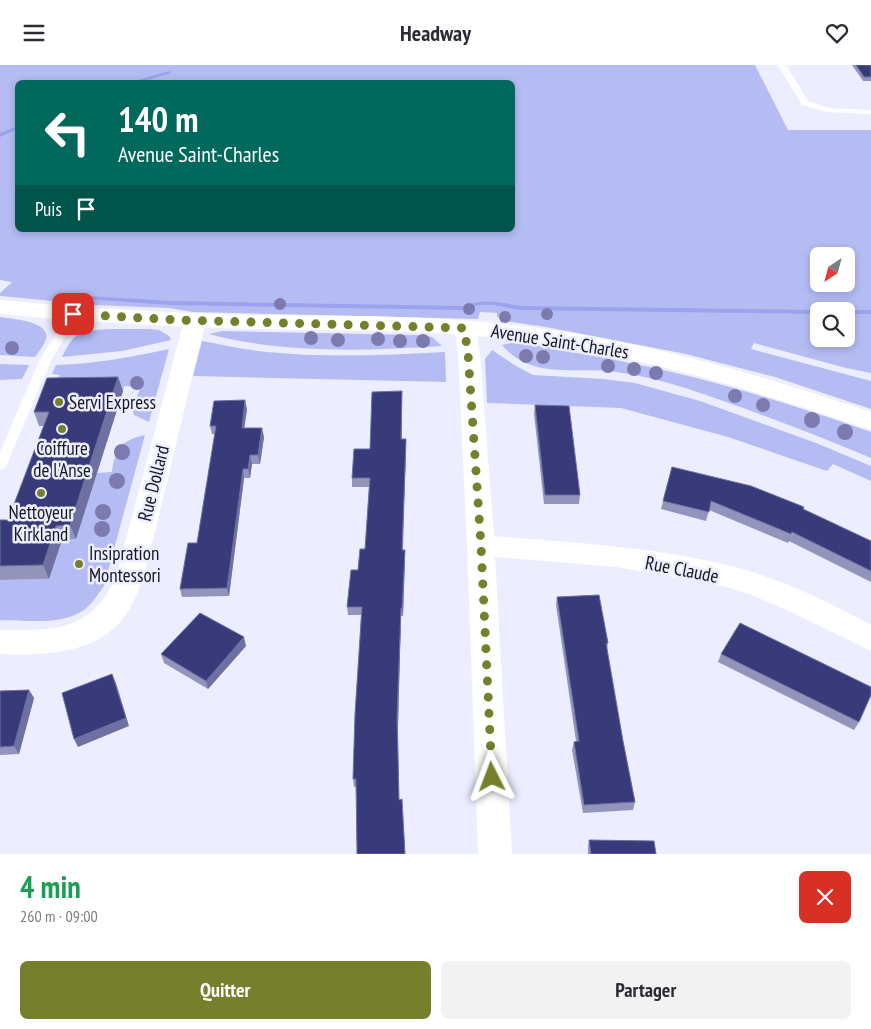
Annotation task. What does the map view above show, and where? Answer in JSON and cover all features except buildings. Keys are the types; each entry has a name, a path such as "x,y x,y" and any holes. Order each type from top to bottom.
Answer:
{"street":[{"name":"Avenue Saint-Charles","path":"0,307 73,314 195,320 464,328 564,340 674,361 772,387 871,421"},
{"name":"Rue Dollard","path":"0,642 51,642 73,637 96,627 120,602 130,577 195,320"},
{"path":"464,328 468,353 481,545 496,854"},
{"name":"Rue Claude","path":"481,545 637,560 714,574 780,595 818,611 871,639"}],"lane":[{"path":"782,65 805,103 827,110 871,112"},
{"path":"0,466 45,361 73,314"}],"shaded area":[{"path":"0,65 755,65 788,130 871,130 871,373 754,343 751,349 871,381 871,409 775,377 686,354 505,321 506,319 497,317 497,313 480,312 478,319 193,312 169,308 96,305 0,296 0,293 12,282 0,280"},
{"path":"0,317 29,322 42,328 46,333 46,339 35,357 0,355"},
{"path":"92,330 159,330 169,336 171,340 122,351 62,357 71,342 80,334"},
{"path":"222,331 417,335 432,337 442,346 354,350 295,348 266,345 209,334"},
{"path":"202,341 243,349 311,355 445,352 446,382 193,376"},
{"path":"511,343 547,347 656,368 800,408 871,432 871,458 818,436 702,393 659,381 616,372 555,370 527,364 502,345"},
{"path":"169,349 149,422 134,415 132,409 141,387 124,386 123,391 51,390 60,375 52,374 56,365 113,360"},
{"path":"492,350 533,375 635,383 700,401 816,443 871,466 871,481 833,464 827,471 728,437 621,408 487,403 485,359"},
{"path":"0,364 29,365 22,379 0,380"},
{"path":"145,435 104,586 95,599 84,610 65,618 43,621 0,620 0,580 49,579 62,540 76,539 97,473 112,472 115,457 121,447 130,440"}],"waterway":[{"path":"141,80 169,72"},
{"path":"0,135 15,128"},
{"path":"73,297 171,303 464,308 477,303 494,303 521,308 810,312"},
{"path":"855,312 871,312"}],"place":[{"name":"Servi Express","path":"59,402"},
{"name":"Coiffure de l'Anse","path":"62,429"},
{"name":"Nettoyeur Kirkland","path":"41,493"},
{"name":"Insipration Montessori","path":"79,564"}],"route":[{"path":"73,314 178,320 464,328 468,353 481,545 492,777"}]}
